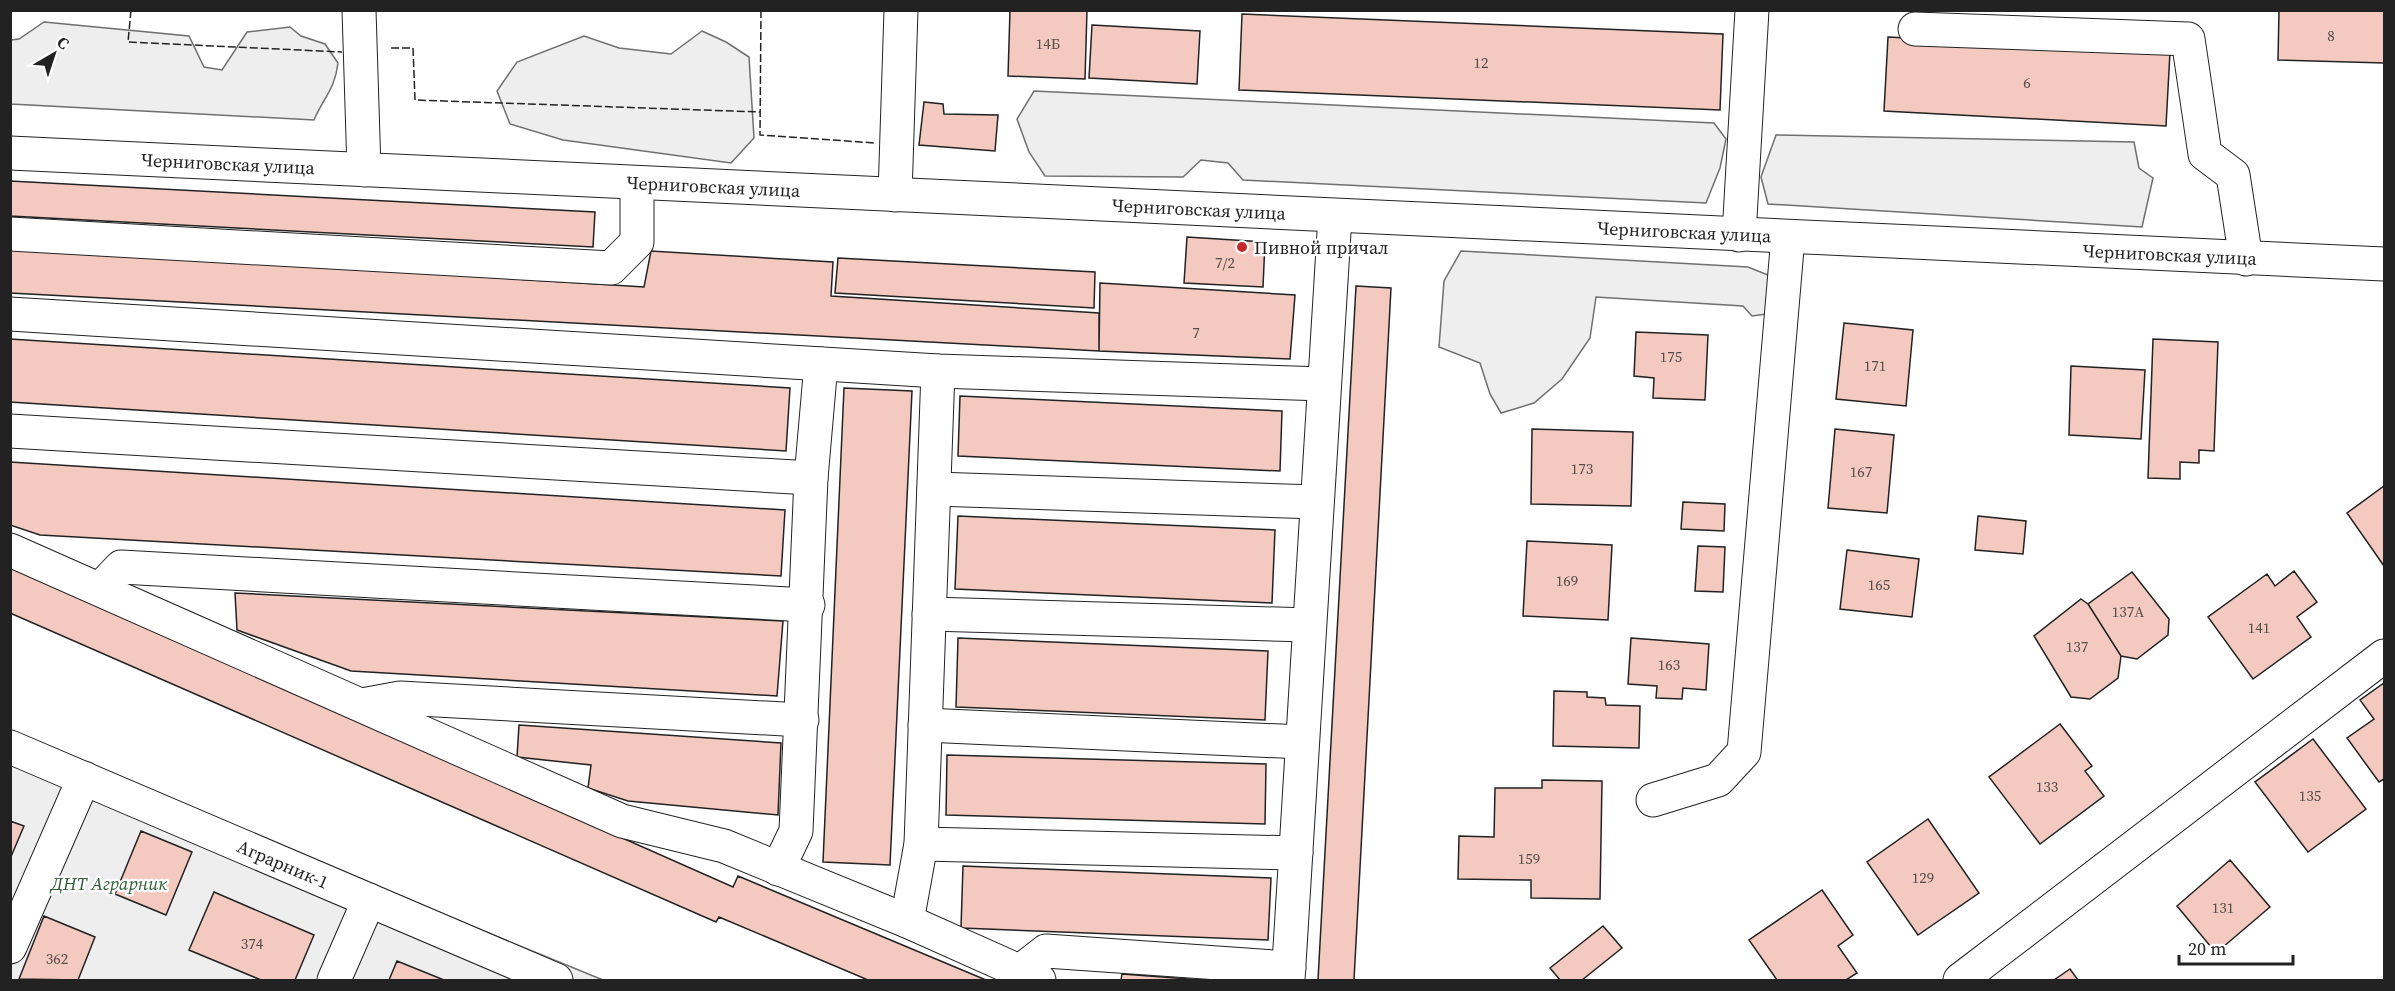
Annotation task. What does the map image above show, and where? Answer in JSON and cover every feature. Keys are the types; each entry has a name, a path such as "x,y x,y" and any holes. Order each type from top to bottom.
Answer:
{"street":[{"path":"359,10 364,170"},
{"path":"895,195 901,10"},
{"path":"1739,235 1752,10"},
{"path":"1915,29 2188,39 2205,154 2233,175 2246,259"},
{"name":"Черниговская улица","path":"10,153 2385,264"},
{"path":"10,234 611,268 637,242 637,183"},
{"path":"10,550 622,821 724,846 907,921 1029,976 1046,951 1289,974 1335,216"},
{"path":"1653,800 1718,780 1744,752 1788,237"},
{"path":"10,314 938,371 1324,384"},
{"path":"778,869 796,831 808,605 811,478 822,364"},
{"path":"907,921 921,844 938,371"},
{"path":"10,431 811,478"},
{"path":"934,489 1317,502"},
{"path":"99,589 121,567 808,605"},
{"path":"929,614 1309,625"},
{"path":"1960,981 2385,656"},
{"path":"362,705 400,698 802,720"},
{"path":"925,725 1302,742"},
{"name":"Аграрник-1","path":"10,747 556,981"},
{"path":"10,947 84,778"},
{"path":"921,844 1296,853"},
{"path":"334,981 369,900"}],"green space":[{"path":"44,22 189,36 204,67 222,70 247,32 290,27 301,36 325,44 338,63 337,72 314,120 11,104 11,40 19,39"},
{"path":"702,31 726,42 749,57 754,138 731,163 563,140 510,124 497,91 517,62 584,36 619,48 671,54"},
{"path":"1034,91 1714,123 1726,139 1720,168 1706,203 1243,180 1228,163 1201,160 1183,177 1045,176 1029,152 1017,119"},
{"path":"1776,135 2134,142 2139,168 2153,178 2142,227 1768,204 1761,177"},
{"path":"1461,251 1748,267 1778,279 1774,313 1752,316 1743,306 1596,297 1590,338 1562,379 1534,403 1501,413 1490,394 1480,363 1439,347 1444,281"},
{"name":"ДНТ Аграрник","path":"11,737 603,980 11,980"}],"building":[{"path":"1010,10 1087,10 1085,79 1008,76"},
{"path":"2279,10 2384,10 2384,63 2278,60"},
{"path":"1242,14 1723,34 1720,110 1239,90"},
{"path":"1092,25 1200,31 1197,84 1089,78"},
{"path":"1888,37 2170,52 2166,126 1884,111"},
{"path":"924,102 943,104 944,114 998,115 995,151 919,145"},
{"path":"10,181 595,212 593,247 10,216"},
{"path":"1187,237 1265,242 1263,287 1184,283"},
{"path":"10,247 644,287 651,251 833,262 831,296 1099,313 1099,351 10,293"},
{"path":"838,258 1095,272 1094,308 835,293"},
{"path":"1100,283 1295,295 1290,359 1099,351"},
{"path":"1356,286 1391,288 1354,980 1318,980"},
{"path":"1844,323 1913,330 1906,406 1836,399"},
{"path":"1636,332 1708,335 1705,400 1653,398 1654,378 1634,376"},
{"path":"10,339 790,388 786,451 10,402"},
{"path":"2153,339 2218,342 2214,451 2199,450 2199,463 2180,462 2180,479 2148,478"},
{"path":"2071,366 2145,370 2141,439 2069,435"},
{"path":"844,388 912,391 890,865 823,862"},
{"path":"960,396 1282,411 1280,471 958,456"},
{"path":"1532,429 1633,432 1631,506 1531,504"},
{"path":"1835,429 1894,435 1887,513 1828,508"},
{"path":"10,462 785,510 781,576 40,535 10,525"},
{"path":"2384,486 2384,566 2347,513"},
{"path":"1683,502 1725,504 1724,531 1681,529"},
{"path":"958,516 1275,530 1272,603 955,589"},
{"path":"1978,516 2026,521 2023,554 1975,550"},
{"path":"1527,541 1612,545 1608,620 1523,616"},
{"path":"1698,546 1725,547 1723,592 1695,591"},
{"path":"1847,550 1919,559 1912,617 1840,609"},
{"path":"10,567 733,887 738,876 986,980 868,980 719,917 716,922 10,613"},
{"path":"2294,571 2317,602 2297,617 2311,637 2253,679 2208,617 2267,574 2275,586"},
{"path":"2132,572 2169,619 2168,635 2137,659 2121,656 2088,604"},
{"path":"235,593 783,621 777,696 351,671 237,630"},
{"path":"2081,599 2088,604 2121,656 2118,678 2090,699 2071,697 2034,636"},
{"path":"958,638 1268,651 1265,720 956,707"},
{"path":"1631,638 1709,644 1706,690 1683,688 1682,699 1656,698 1657,686 1628,684"},
{"path":"2384,683 2384,779 2379,782 2347,738 2374,719 2360,700"},
{"path":"1554,691 1587,692 1587,697 1605,698 1606,705 1640,706 1639,748 1553,746"},
{"path":"2060,724 2092,766 2085,771 2104,796 2040,844 1989,777"},
{"path":"519,725 781,743 778,815 628,801 588,788 591,765 517,757"},
{"path":"2313,739 2366,809 2308,852 2255,782"},
{"path":"947,755 1266,764 1265,824 946,815"},
{"path":"1542,780 1602,781 1600,899 1531,898 1531,880 1458,879 1459,836 1494,837 1495,788 1542,788"},
{"path":"1928,819 1979,893 1918,935 1867,862"},
{"path":"10,821 24,826 10,859"},
{"path":"141,831 192,852 166,915 115,894"},
{"path":"2230,860 2270,907 2216,953 2177,906"},
{"path":"963,866 1271,878 1268,940 961,928"},
{"path":"1822,890 1853,935 1838,946 1857,973 1846,980 1777,980 1749,940"},
{"path":"214,892 314,935 295,980 261,980 189,950"},
{"path":"44,916 95,937 78,980 19,979"},
{"path":"1603,926 1622,948 1582,980 1560,980 1550,968"},
{"path":"397,961 444,980 389,980"},
{"path":"2070,969 2078,980 2054,980"},
{"path":"1122,974 1202,980 1121,980"}],"fence":[{"path":"131,10 128,42 342,52"},
{"path":"761,10 760,135 875,143"},
{"path":"391,48 413,48 415,100 760,112"}],"place":[{"name":"Пивной причал","path":"1242,247"}]}
